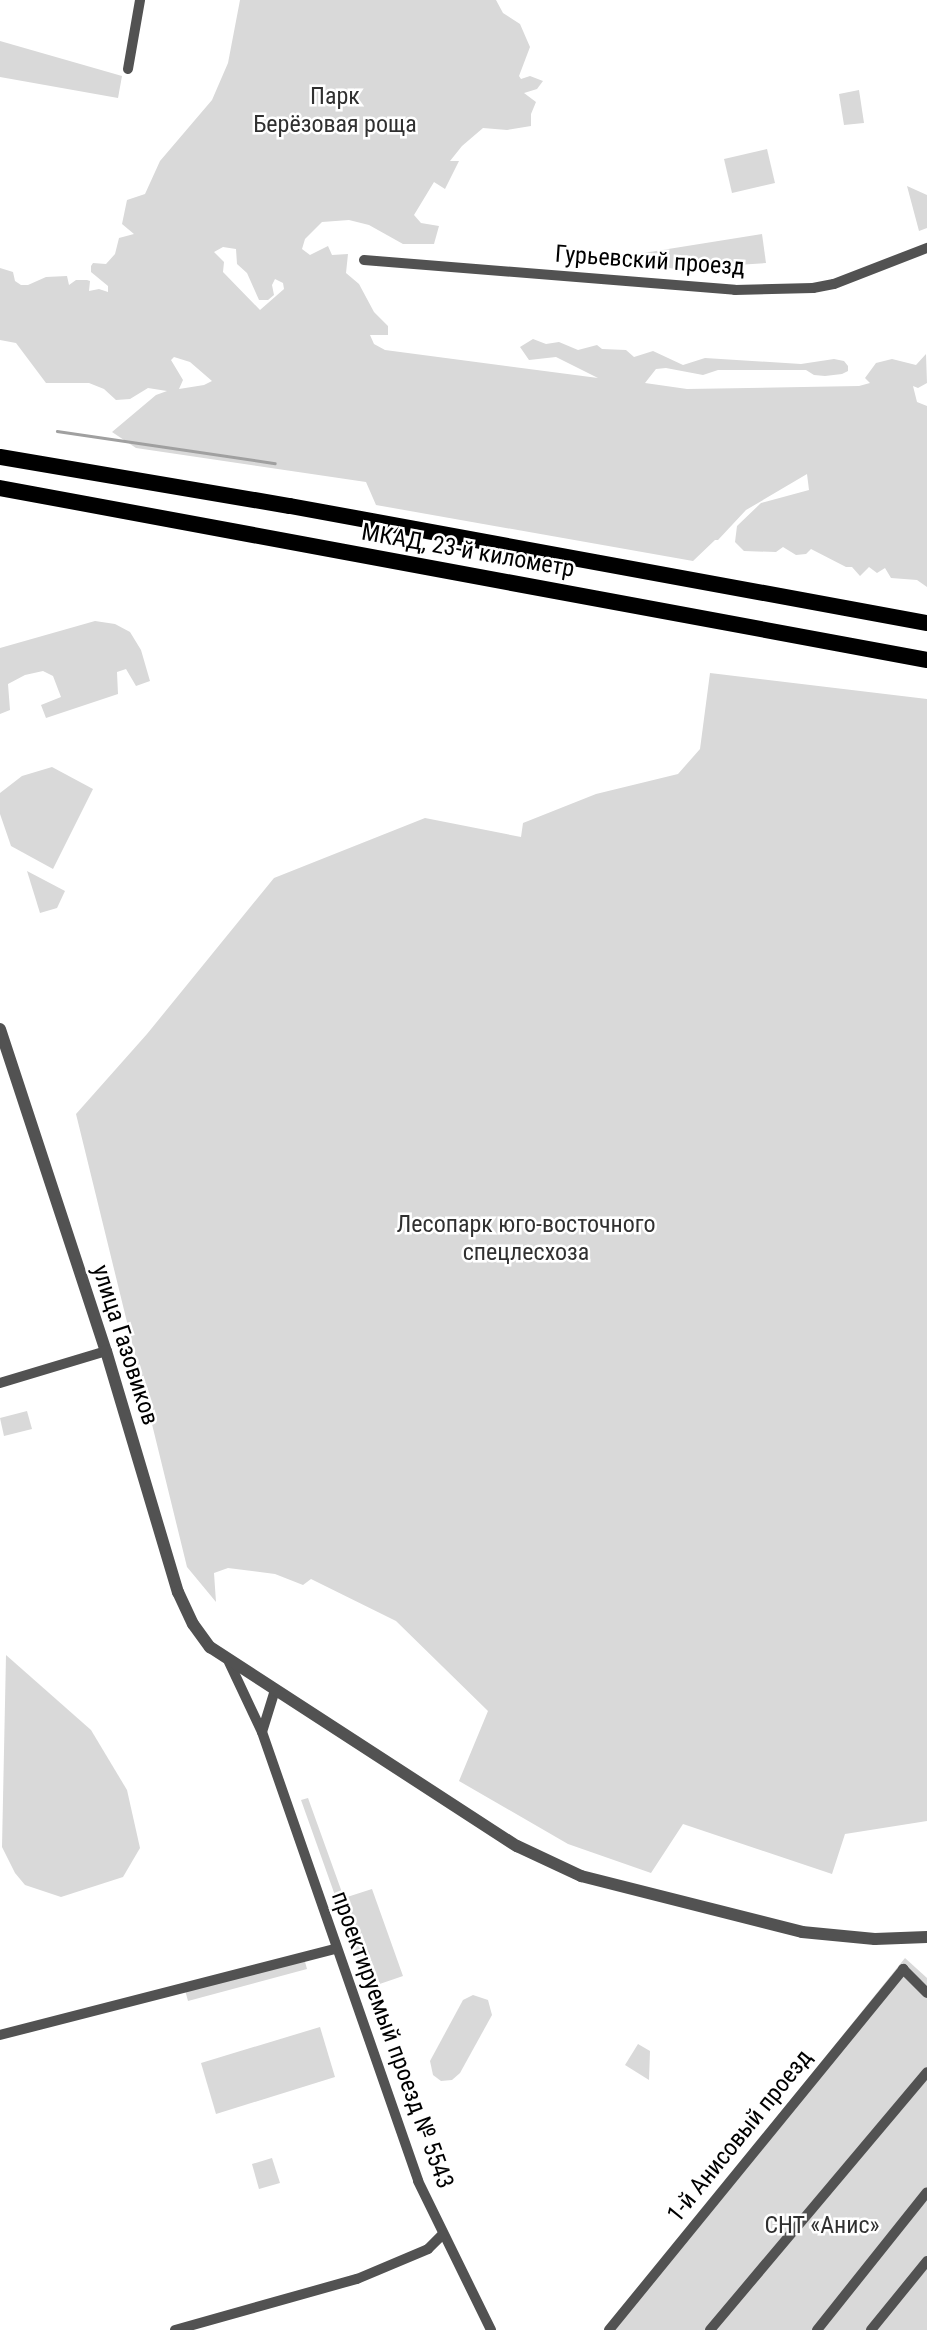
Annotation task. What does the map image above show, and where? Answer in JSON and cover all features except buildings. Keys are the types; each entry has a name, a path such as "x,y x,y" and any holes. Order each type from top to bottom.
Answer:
{"highway":[{"name":"МКАД, 23-й километр","path":"0,457 303,508 927,623"},
{"name":"МКАД, 23-й километр","path":"0,488 927,660"}],"street":[{"path":"128,69 140,0"},
{"name":"Гурьевский проезд","path":"364,260 735,290 813,288 879,268 927,248"},
{"name":"улица Газовиков","path":"0,1029 106,1351 178,1592 193,1624 211,1647 229,1662 517,1846 581,1876 802,1932 876,1939 927,1937"},
{"path":"0,1383 106,1351"},
{"name":"проектируемый проезд № 5543","path":"229,1662 262,1732 335,1949 418,2181 442,2235 491,2330"},
{"path":"262,1732 275,1690"},
{"path":"0,2035 335,1949"},
{"name":"1-й Анисовый проезд","path":"609,2330 903,1969 927,1993"},
{"path":"710,2330 927,2072"},
{"path":"817,2330 927,2192"},
{"path":"175,2330 357,2279 428,2249 442,2235"},
{"path":"871,2330 927,2261"}],"green space":[{"name":"Парк Берёзовая роща","path":"240,0 496,0 503,13 520,24 530,47 519,76 521,79 530,76 543,81 537,89 524,93 536,102 531,114 531,126 507,130 483,128 462,146 450,161 459,161 445,189 434,182 414,215 421,223 439,226 434,244 403,244 369,225 349,220 322,222 305,239 302,249 310,255 328,246 332,255 348,254 346,273 359,284 374,312 388,326 388,335 370,335 374,344 385,350 598,378 556,357 529,360 520,347 533,339 546,344 559,342 578,350 597,345 602,349 626,350 634,357 653,351 683,365 705,358 801,364 834,359 844,361 848,366 848,371 842,374 825,376 814,375 806,370 718,370 703,375 666,368 656,369 645,383 687,389 859,386 870,383 865,378 876,363 892,359 916,365 926,354 927,383 918,388 913,386 917,402 927,406 927,587 917,580 891,578 885,568 877,573 869,567 860,576 852,567 846,567 811,549 806,554 796,555 783,547 776,552 744,551 735,542 737,526 761,503 809,490 807,474 746,510 718,540 693,561 376,505 366,482 136,448 112,432 156,395 167,391 148,388 130,399 116,400 104,389 89,383 46,383 16,343 0,340 0,268 13,272 15,281 21,285 28,285 46,277 67,276 69,285 76,280 87,280 90,281 89,291 99,289 108,292 108,286 91,272 91,266 93,263 106,264 115,254 119,238 134,234 122,224 127,200 145,194 160,161 212,100 228,63","holes":["223,247 236,249 237,264 247,273 259,300 268,300 274,295 272,285 275,279 283,283 284,289 260,310 223,272 224,262 214,252","174,357 190,362 212,381 179,389 183,380 171,360"]},
{"path":"0,41 122,76 118,98 0,77"},
{"path":"859,90 864,123 844,125 839,94"},
{"path":"767,149 775,183 732,193 724,159"},
{"path":"907,186 927,195 927,228 919,231"},
{"path":"762,234 766,263 675,269 612,258"},
{"path":"95,621 115,624 130,632 141,650 150,681 136,686 126,669 117,672 118,694 46,718 41,705 61,697 53,676 43,671 25,675 8,684 10,710 0,714 0,648"},
{"name":"Лесопарк юго-восточного спецлесхоза","path":"710,673 927,699 927,1821 845,1834 832,1874 683,1824 651,1873 568,1844 459,1781 488,1711 396,1621 311,1579 303,1585 275,1574 228,1568 214,1573 216,1602 187,1567 76,1114 147,1034 274,878 425,818 521,837 523,823 596,794 678,774 700,749"},
{"path":"52,767 93,789 53,869 11,846 0,814 0,793 22,776"},
{"path":"27,871 65,891 57,908 40,913"},
{"path":"27,1411 32,1429 4,1436 0,1418"},
{"path":"6,1655 91,1730 127,1790 140,1848 123,1877 61,1897 25,1885 15,1873 2,1847"},
{"path":"308,1798 344,1898 372,1889 403,1976 368,1988 301,1800"},
{"path":"304,1958 307,1969 188,2001 185,1990"},
{"name":"СНТ «Анис»","path":"905,1958 927,1978 927,2330 605,2330"},
{"path":"473,1995 488,2000 492,2015 460,2073 452,2080 441,2081 433,2075 430,2061 463,2000"},
{"path":"320,2027 335,2077 216,2114 201,2063"},
{"path":"638,2044 650,2051 649,2080 625,2065"},
{"path":"272,2158 280,2183 259,2189 252,2164"}],"waterway":[{"path":"57,431 275,463"}]}
